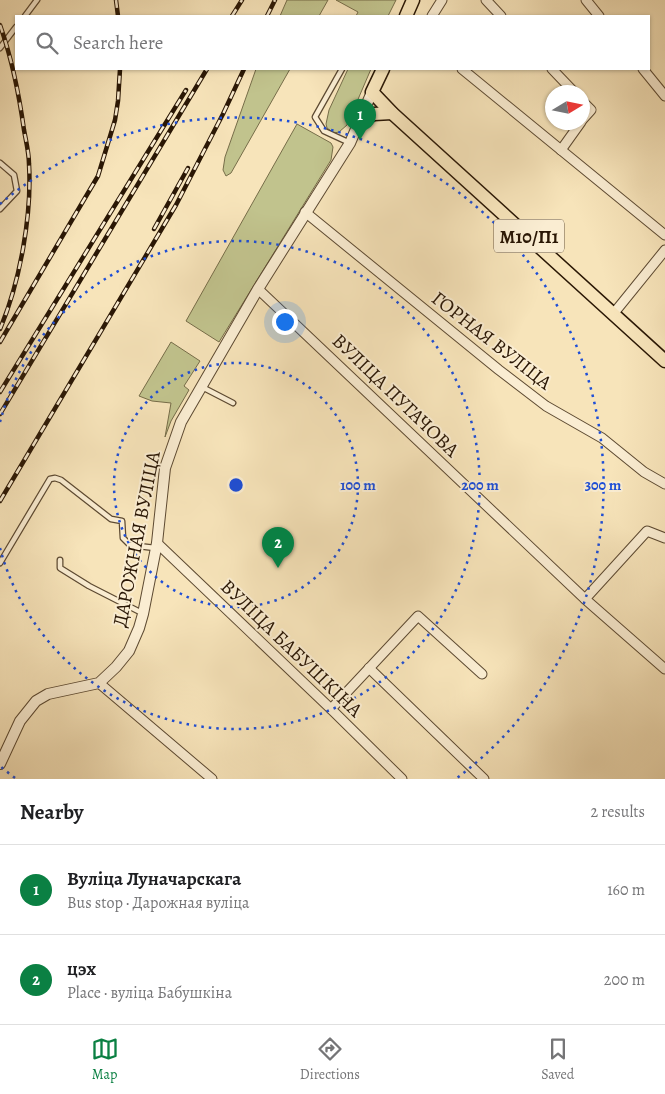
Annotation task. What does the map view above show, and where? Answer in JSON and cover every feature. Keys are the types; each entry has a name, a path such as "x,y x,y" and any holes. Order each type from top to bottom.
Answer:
{"main road":[{"path":"406,15 414,0"},
{"path":"372,92 383,70"},
{"name":"М10/П1","path":"372,92 392,114 665,361"},
{"path":"360,120 374,114 392,114"}],"street":[{"path":"433,15 442,0"},
{"path":"486,0 500,15"},
{"path":"586,0 598,15"},
{"path":"463,70 665,235"},
{"path":"553,70 567,85"},
{"path":"644,70 665,96"},
{"name":"ДАРОЖНАЯ ВУЛІЦА","path":"99,683 129,651 143,614 156,546 165,468 181,422 258,289 350,143 372,92"},
{"path":"561,150 576,130"},
{"name":"ГОРНАЯ ВУЛІЦА","path":"305,212 546,406 602,438 644,472 665,484"},
{"path":"614,313 665,250"},
{"name":"ВУЛІЦА ПУГАЧОВА","path":"258,289 585,599 665,669"},
{"path":"585,599 646,531 665,538"},
{"name":"ВУЛІЦА БАБУШКІНА","path":"156,546 331,709 402,779"},
{"path":"331,709 418,616 482,674"},
{"path":"369,668 484,779"},
{"path":"0,764 20,721 36,701 48,694 99,683 212,779"}],"lane":[{"path":"26,15 38,0"},
{"path":"0,48 15,28"},
{"path":"341,70 315,116 324,131 350,143"},
{"path":"0,163 14,175 17,191 0,209"},
{"path":"201,386 233,403"},
{"path":"0,563 50,479 55,478 62,480 111,519 122,521 123,538 130,545 156,546"},
{"path":"60,560 60,568 89,586 143,614"}],"green space":[{"path":"287,0 328,0 320,15 280,15"},
{"path":"336,0 396,0 388,15 356,15 358,12"},
{"path":"256,70 289,70 231,173 226,176 223,170 225,157"},
{"path":"348,70 371,70 347,125 339,132 334,133 327,128 329,110"},
{"path":"297,124 331,143 333,147 331,160 219,342 186,321"},
{"path":"171,342 200,361 184,386 189,390 171,421 165,437 171,403 152,401 139,396"}],"railway":[{"path":"116,0 118,15"},
{"path":"233,15 242,0"},
{"path":"268,15 275,0"},
{"path":"0,25 17,90 28,156 29,184 29,205 19,270 0,329"},
{"path":"0,342 98,176 115,120 120,70"},
{"path":"0,414 206,70"},
{"path":"0,501 176,205 244,70"},
{"path":"0,392 186,90"},
{"path":"154,229 188,168"}],"place":[{"name":"Вуліца Луначарскага","path":"360,140"},
{"name":"цэх","path":"278,568"}]}
